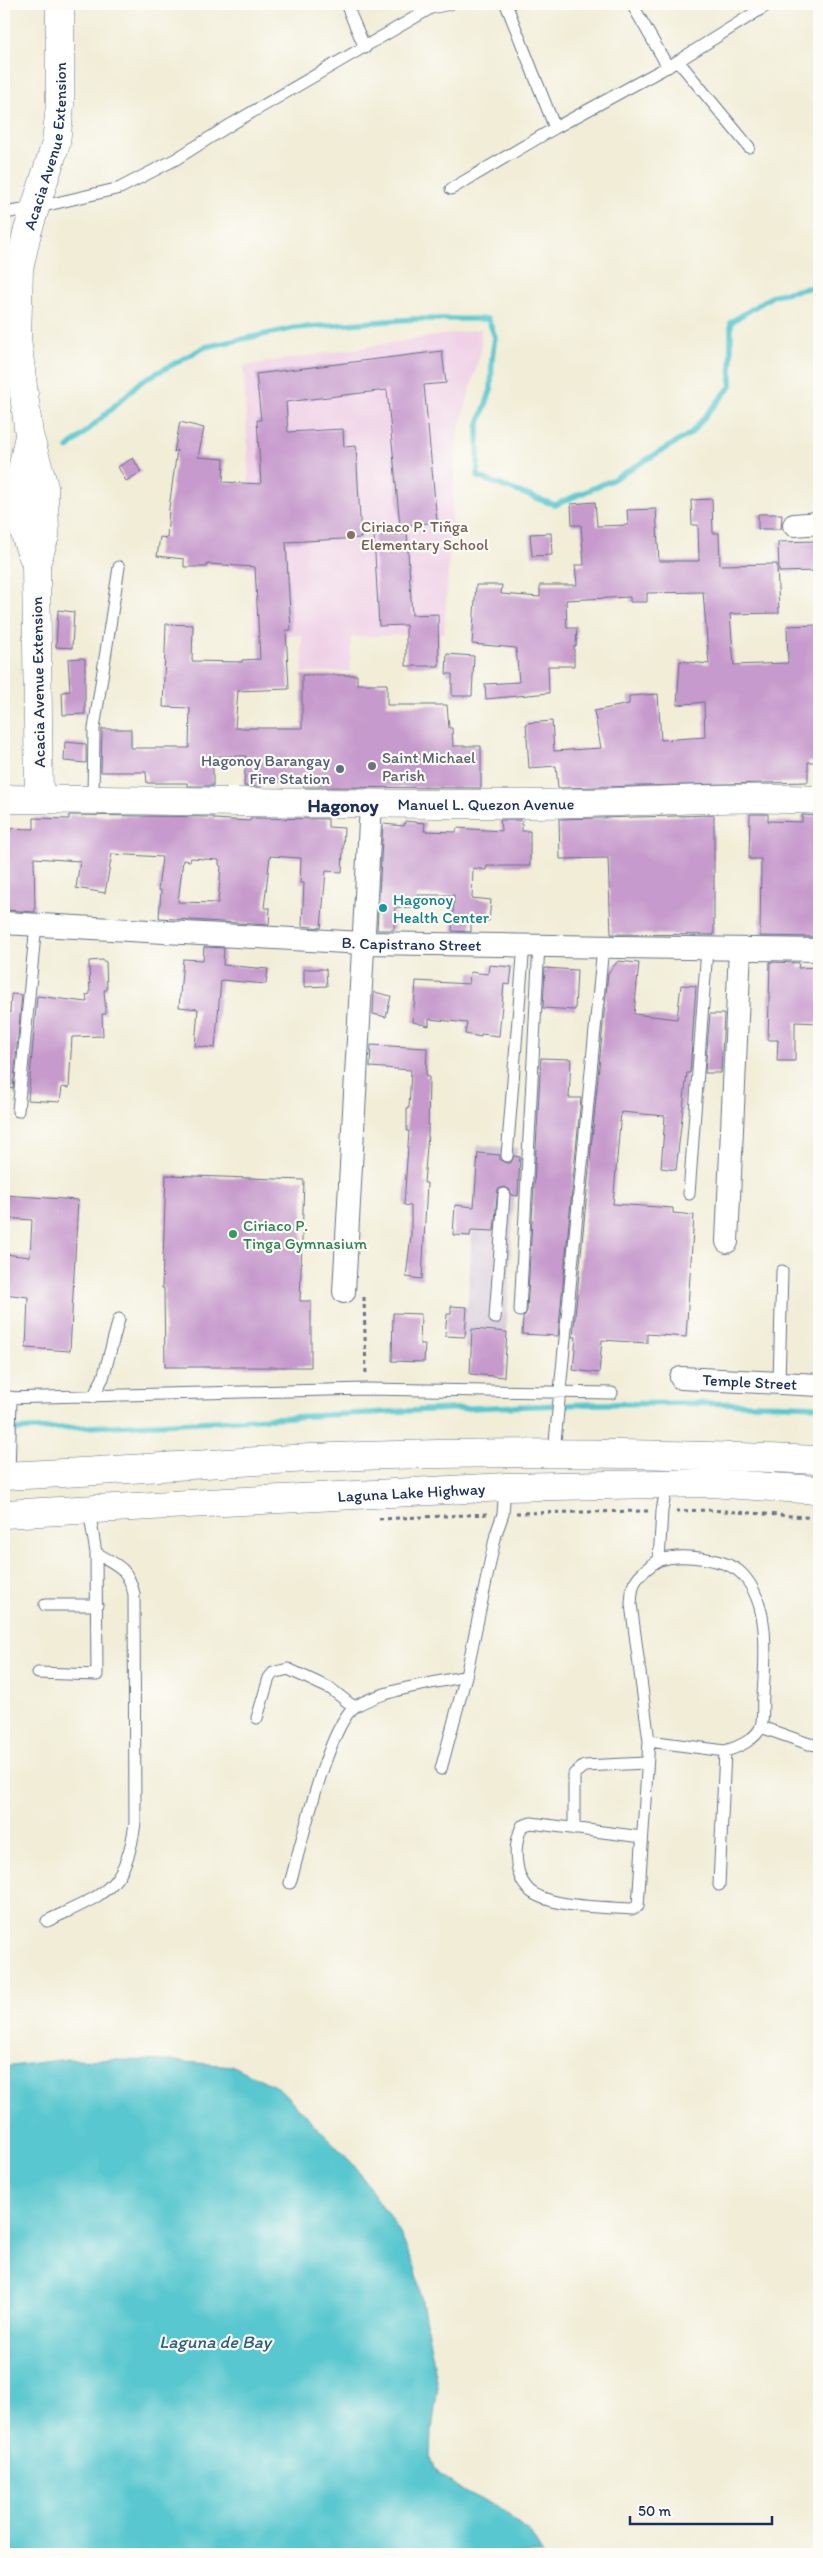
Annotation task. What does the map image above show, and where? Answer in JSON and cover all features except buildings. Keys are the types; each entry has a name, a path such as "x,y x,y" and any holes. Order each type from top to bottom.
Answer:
{"main road":[{"name":"Acacia Avenue Extension","path":"39,799 36,564 23,534 20,510 19,485 29,434 17,328 19,269 27,232 56,143 60,105 60,4"},
{"name":"Manuel L. Quezon Avenue","path":"4,799 371,805 541,804 770,798 819,800"},
{"path":"6,1476 359,1456 554,1452 711,1455 819,1460"},
{"name":"Laguna Lake Highway","path":"4,1514 89,1510 504,1500 667,1483 710,1483 819,1490"}],"street":[{"path":"794,525 819,523"},
{"path":"344,1292 371,805"},
{"name":"B. Capistrano Street","path":"4,923 363,943 532,944 707,950 819,950"},
{"path":"727,1242 740,949"},
{"name":"Temple Street","path":"681,1378 819,1385"}],"lane":[{"path":"346,4 365,48"},
{"path":"4,213 35,208 120,188 176,159 230,125 431,8 450,4"},
{"path":"506,4 555,128"},
{"path":"632,4 673,64 749,147"},
{"path":"451,189 555,128 673,64 765,5"},
{"path":"93,799 94,729 119,567"},
{"path":"18,1111 36,924"},
{"path":"507,1156 532,944"},
{"path":"520,1311 532,944"},
{"path":"554,1452 603,947"},
{"path":"689,1194 707,950"},
{"path":"495,1318 504,1194"},
{"path":"779,1384 782,1271"},
{"path":"93,1397 103,1378 119,1319"},
{"path":"6,1476 10,1445 11,1413 8,1398 366,1389 560,1394 612,1393"},
{"path":"659,1560 662,1511 667,1483"},
{"path":"441,1769 466,1676 504,1500"},
{"path":"38,1673 97,1675 96,1553 89,1510"},
{"path":"47,1921 105,1893 118,1878 131,1851 135,1823 134,1594 131,1580 122,1566 96,1553"},
{"path":"642,1837 531,1823 522,1826 518,1835 516,1859 519,1875 528,1889 542,1899 588,1906 636,1908 642,1837 646,1763 649,1741 632,1588 638,1578 659,1560 682,1558 718,1561 742,1574 752,1587 763,1620 764,1660 761,1727 751,1739 733,1749 725,1751 649,1741"},
{"path":"45,1605 97,1605"},
{"path":"257,1718 273,1673 288,1669 331,1689 354,1707"},
{"path":"290,1883 330,1750 337,1731 354,1707 383,1696 466,1676"},
{"path":"761,1727 809,1744 819,1745"},
{"path":"719,1884 725,1751"},
{"path":"574,1828 574,1774 577,1771 584,1766 646,1763"}],"path":[{"path":"344,1292 360,1293 365,1299 366,1389"},
{"name":"Laguna Lake Highway","path":"376,1519 504,1500 662,1511 710,1510 819,1518"}],"shaded area":[{"name":"Ciriaco P. Tiñga Elementary School","path":"481,329 481,351 457,437 444,633 351,637 350,671 303,673 302,635 255,636 244,366"},
{"path":"477,1145 517,1148 505,1352 465,1349"}],"water":[{"name":"Laguna de Bay","path":"67,2059 173,2061 233,2066 279,2088 353,2164 398,2229 416,2270 438,2386 432,2430 431,2458 435,2468 440,2474 461,2489 501,2509 530,2533 543,2554 4,2554 4,2067"}],"waterway":[{"path":"68,448 142,381 205,347 295,328 414,319 488,319 495,337 491,390 478,426 478,477 555,505 612,480 690,434 731,386 731,322 774,295 813,287 819,281"},
{"path":"4,1430 513,1406 717,1403 819,1406"}],"place":[{"name":"Ciriaco P. Tiñga Elementary School","path":"351,535"},
{"name":"Saint Michael Parish","path":"372,766"},
{"name":"Hagonoy Barangay Fire Station","path":"340,769"},
{"name":"Hagonoy Health Center","path":"383,908"},
{"name":"Ciriaco P. Tinga Gymnasium","path":"233,1234"}],"district":[{"name":"Hagonoy","path":"343,805"}]}
